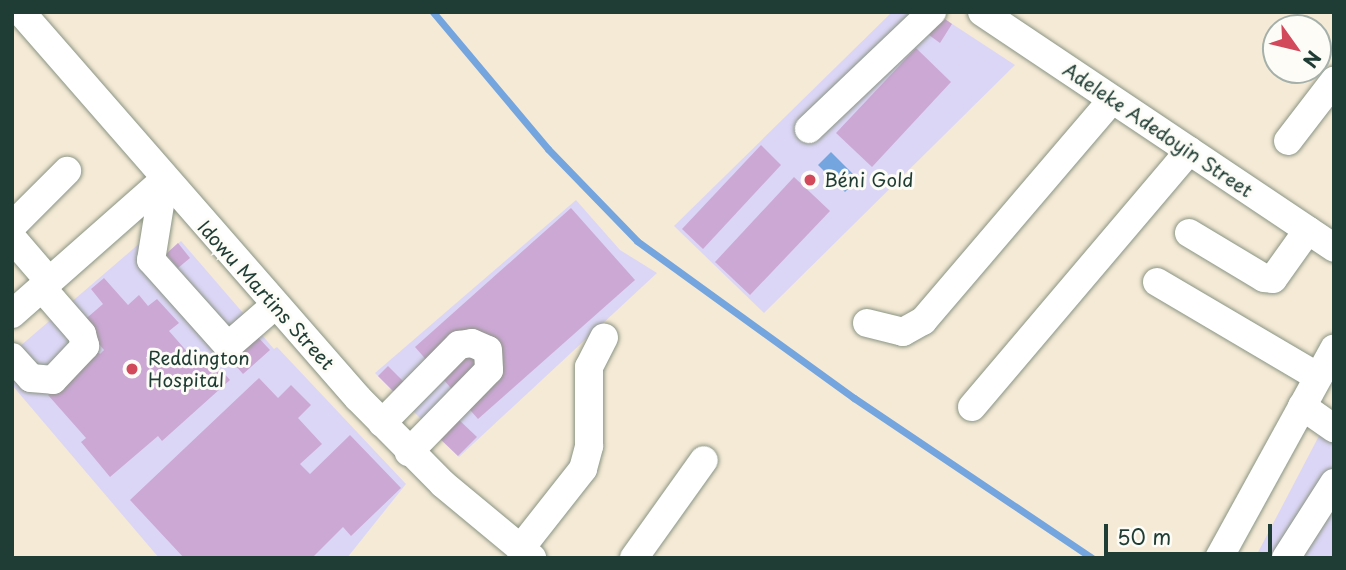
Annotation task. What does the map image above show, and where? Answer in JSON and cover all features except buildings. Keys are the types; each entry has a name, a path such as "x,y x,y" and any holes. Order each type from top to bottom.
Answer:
{"street":[{"name":"Idowu Martins Street","path":"21,12 274,306 409,452 526,553"},
{"path":"809,129 932,12"},
{"name":"Adeleke Adedoyin Street","path":"982,12 1334,248"},
{"path":"1288,141 1334,81"},
{"path":"867,323 903,332 923,321 1112,100"},
{"path":"972,407 1189,151"},
{"path":"12,226 67,171"},
{"path":"12,314 164,180"},
{"path":"164,180 152,260 160,270 228,346 274,306"},
{"path":"1189,233 1264,278 1273,278 1281,274 1308,230"},
{"path":"12,238 82,334 85,346 53,380 31,378 12,357"},
{"path":"1157,282 1323,383"},
{"path":"526,553 583,469 589,446 589,367 604,338"},
{"path":"382,423 459,345 472,343 488,350 489,370 409,452"},
{"path":"1219,558 1302,406 1323,383 1334,349"},
{"path":"1302,406 1334,428"},
{"path":"634,558 704,460"},
{"path":"1286,558 1334,484"}],"shaded area":[{"name":"Béni Gold","path":"892,12 934,12 1015,65 764,313 674,226"},
{"path":"576,200 620,250 657,273 459,457 375,373"},
{"path":"181,241 274,349 277,347 406,484 347,558 159,558 12,385 12,353 140,243 166,254"},
{"path":"1334,408 1334,558 1255,558 1321,432"}],"water":[{"path":"831,152 858,179 845,192 818,165"}],"waterway":[{"path":"433,12 548,149 637,241 854,398 1092,558"}],"place":[{"name":"Béni Gold","path":"810,180"},
{"name":"Reddington Hospital","path":"132,369"}]}
